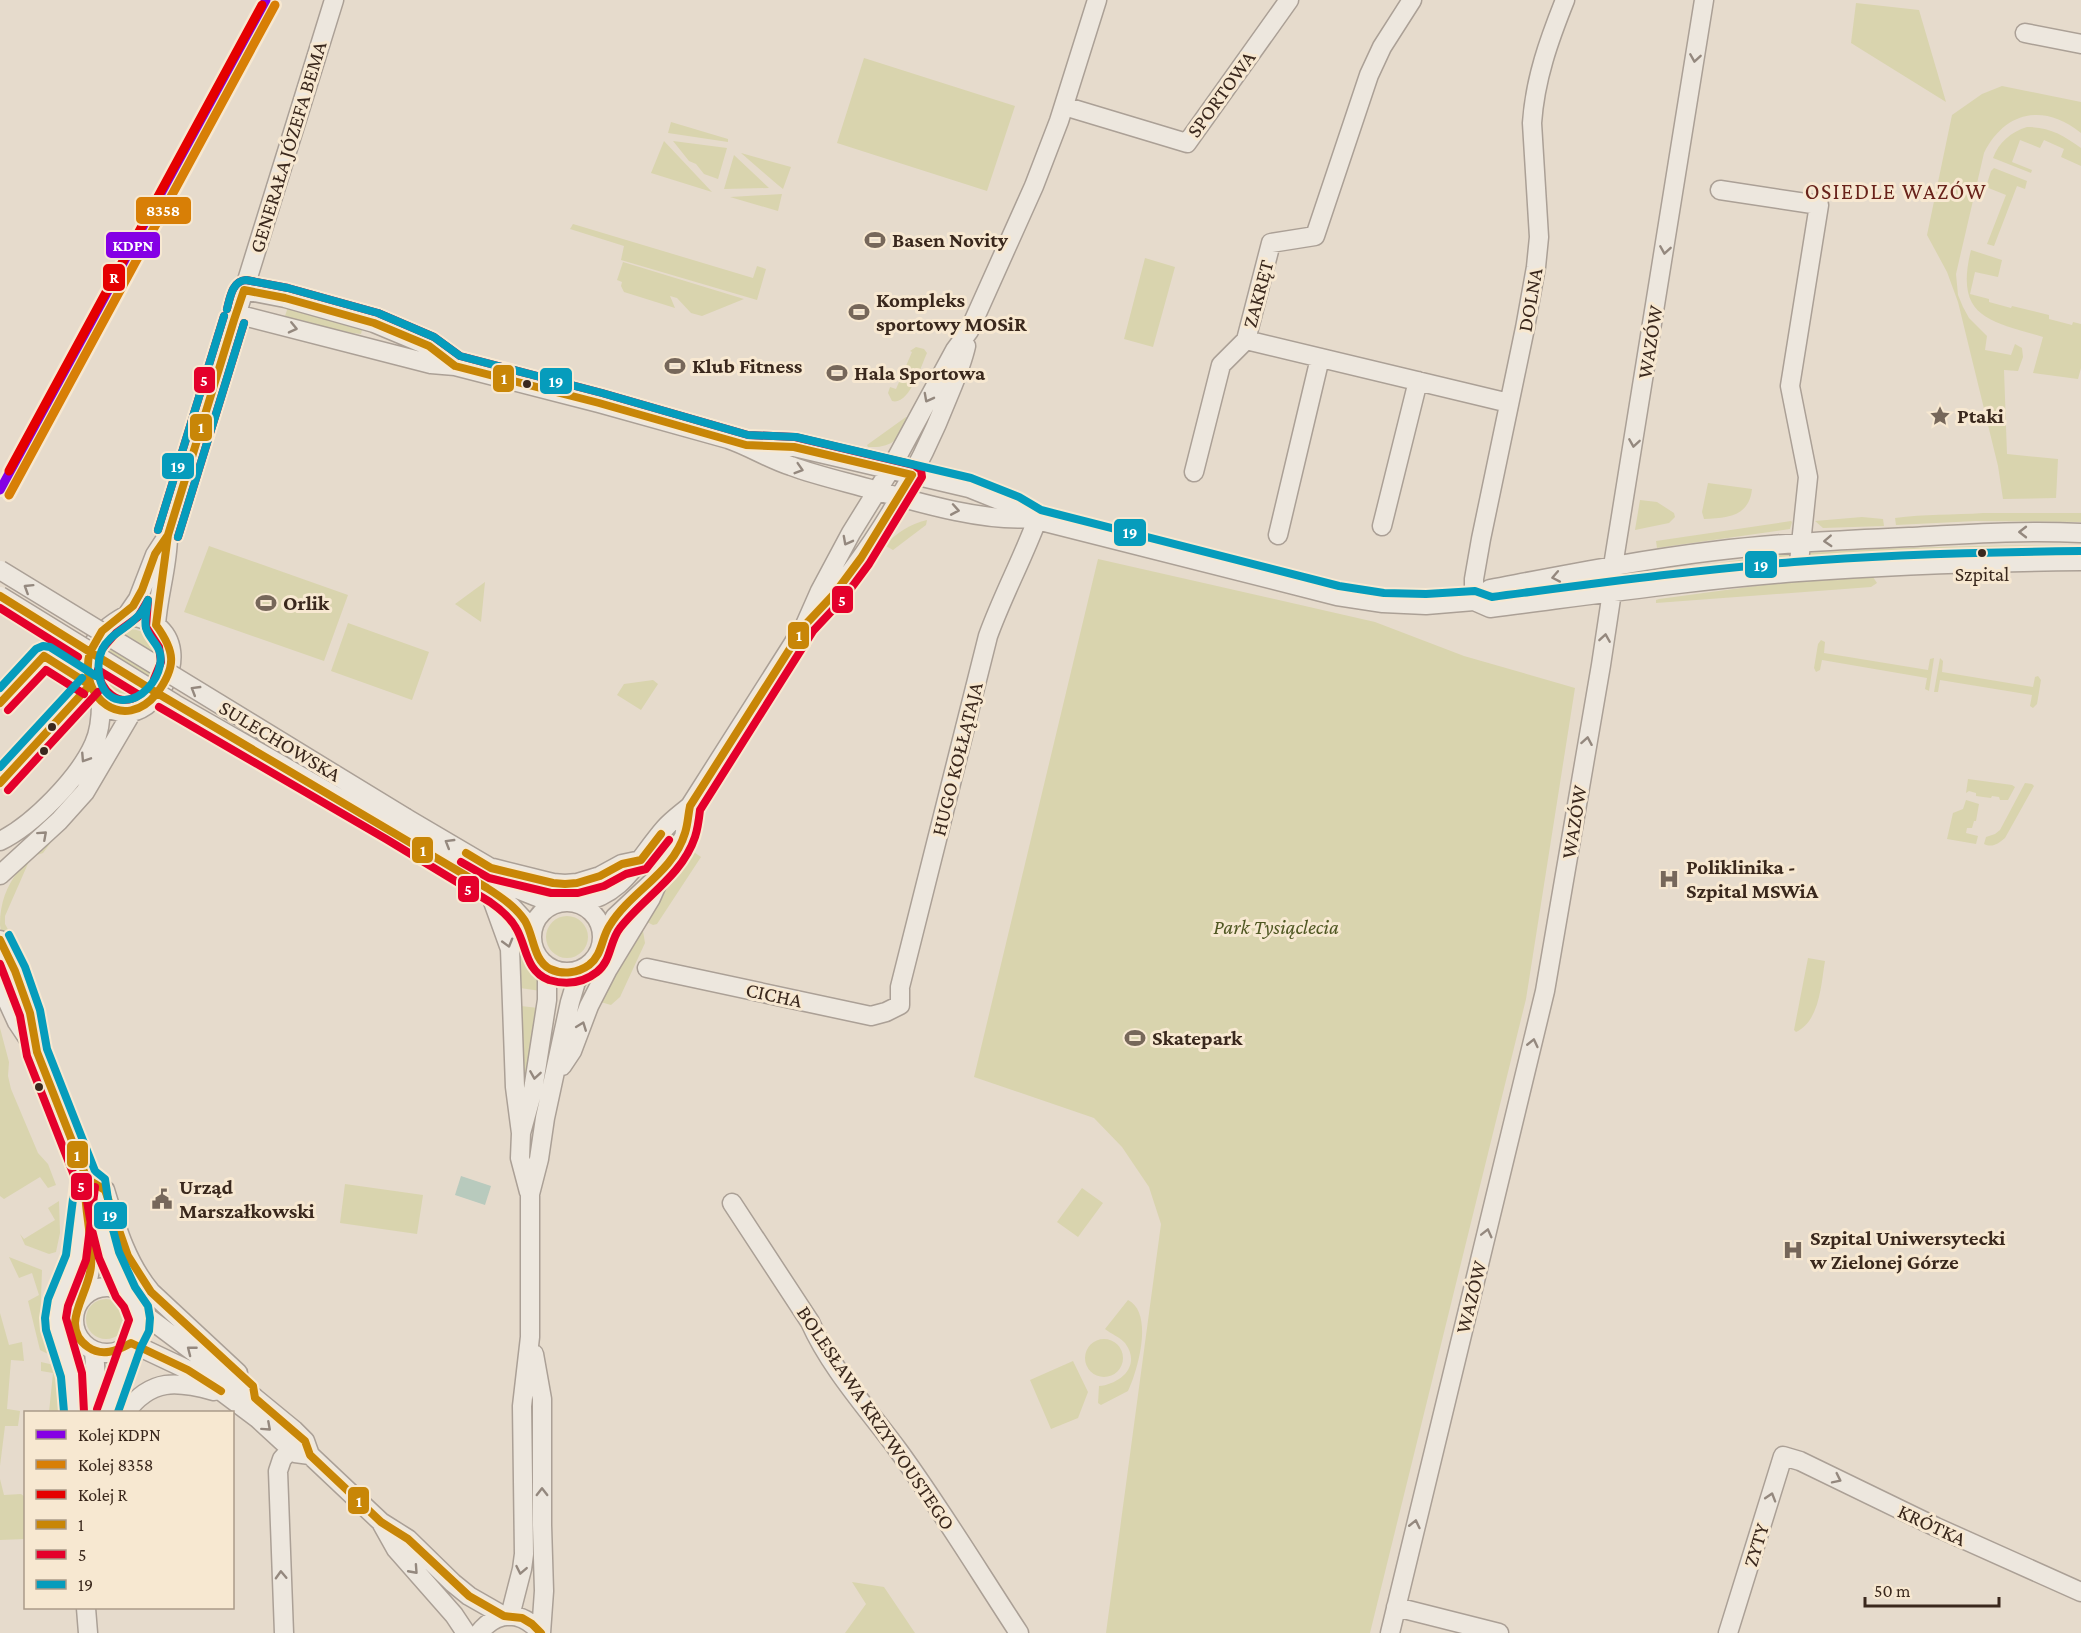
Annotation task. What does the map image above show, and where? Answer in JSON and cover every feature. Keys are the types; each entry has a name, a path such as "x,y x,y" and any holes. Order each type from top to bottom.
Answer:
{"street":[{"name":"GENERAŁA JÓZEFA BEMA","path":"127,615 138,599 155,555 168,535 334,0"},
{"path":"521,1133 533,1090 547,1000 547,976 532,946 534,925 541,913 551,906 596,900 610,891 641,860 666,827 690,806 806,625 835,593 861,558 912,475 943,411 963,358 969,331 1034,186 1064,106 1097,0"},
{"name":"SPORTOWA","path":"1064,106 1187,143 1289,0"},
{"name":"ZAKRĘT","path":"1412,0 1382,47 1368,75 1315,236 1271,243 1246,340 1509,403"},
{"name":"DOLNA","path":"1474,601 1477,559 1529,307 1539,237 1533,106 1544,56 1565,0"},
{"name":"WAZÓW","path":"1390,1633 1545,991 1612,592 1613,566 1704,0"},
{"path":"2025,33 2081,44"},
{"path":"1720,190 1819,205 1790,386 1808,477 1798,572"},
{"path":"244,290 285,298 374,323 429,346 455,366"},
{"path":"236,314 431,364 455,366 599,403 746,445 788,466 898,497 947,509 1004,518 1034,519 1337,596 1383,603 1426,604 1474,601 1490,608 1798,572 1927,565 2081,561"},
{"path":"806,625 820,591 876,490 890,470 933,388 969,331"},
{"path":"1194,472 1221,365 1246,340"},
{"path":"1278,535 1320,358"},
{"path":"1382,526 1418,381"},
{"path":"746,445 794,447 969,488 1014,506 1034,519"},
{"name":"HUGO KOŁŁĄTAJA","path":"900,1005 900,987 988,636 1021,560 1034,519"},
{"path":"1474,601 1490,589 1613,566 1713,551 1802,542 2013,532 2081,533"},
{"name":"GENERAŁA JÓZEFA BEMA","path":"156,625 160,591 168,556 168,535"},
{"name":"SULECHOWSKA","path":"0,570 402,825 512,907 524,920 532,937"},
{"name":"SULECHOWSKA","path":"0,596 175,704 402,825 491,868 512,887 542,899 571,903"},
{"path":"0,841 24,827 62,790 83,762 97,736 101,703 90,685 88,657 99,635 127,615 156,625 161,630 172,655 171,671 164,685 153,698 132,712 85,792 60,821 0,875"},
{"path":"101,703 119,712 132,712"},
{"path":"555,1078 572,1051 589,1006 608,969 651,898 662,873 684,837 690,806"},
{"path":"491,868 565,884 588,880 622,864 641,860"},
{"path":"603,938 615,917 662,873"},
{"path":"488,888 510,949 515,1087 521,1133 520,1158 530,1194"},
{"path":"507,1616 522,1569 524,1554 522,1406 530,1337 530,1194 576,982 596,959 601,950 603,938 602,927 596,916 571,903"},
{"path":"0,940 15,971 30,1013 37,1052 89,1184 110,1255 126,1293 138,1310 139,1328 131,1343 108,1411"},
{"path":"538,957 548,967 559,972 572,973 586,968"},
{"name":"CICHA","path":"647,968 871,1016 900,1005"},
{"path":"0,985 17,1022 37,1052"},
{"path":"89,1184 91,1258 88,1283 74,1318 79,1338 94,1351 111,1352 131,1343 193,1372 257,1418 295,1453 310,1455"},
{"path":"89,1184 105,1190 126,1252 139,1278 151,1292 253,1386 255,1398"},
{"path":"74,1411 71,1370 56,1328 55,1317 76,1261 79,1245 80,1205 89,1184"},
{"name":"BOLESŁAWA KRZYWOUSTEGO","path":"732,1203 839,1370 899,1451 1019,1633"},
{"path":"81,1299 98,1288 108,1287 126,1293"},
{"path":"138,1310 255,1398 305,1441 310,1455 381,1522 408,1539 470,1596 507,1616 522,1618 541,1633"},
{"path":"530,1337 542,1399 544,1591 541,1633"},
{"path":"88,1411 96,1378 94,1351"},
{"path":"128,1411 142,1396 156,1387 169,1383 191,1384 225,1393"},
{"path":"284,1633 278,1471 282,1460 291,1449"},
{"name":"KRÓTKA","path":"1783,1456 1800,1461 1936,1527 2081,1592"},
{"name":"ZYTY","path":"1728,1633 1783,1456"},
{"path":"381,1522 396,1549 454,1615 466,1633"},
{"path":"1396,1607 1499,1633"},
{"path":"86,1609 88,1633"},
{"path":"479,1633 494,1620 507,1616"}],"green space":[{"path":"1856,3 1919,10 1946,102 1851,43"},
{"path":"864,58 1015,106 987,191 837,143"},
{"path":"2002,86 2081,102 2081,133 2067,124 2040,115 2014,120 1993,139 1984,153 1956,274 1958,295 1963,307 1969,318 1987,336 1985,350 2011,355 2015,344 2022,348 2023,357 2018,371 2004,370 2007,454 2058,459 2056,498 2003,499 1998,466 1958,302 1947,272 1927,235 1952,115 1982,94"},
{"path":"671,122 728,139 728,142 668,133"},
{"path":"2027,127 2043,128 2056,133 2081,148 2081,166 2061,157 2064,149 2044,140 2040,148 2020,140 2012,162 2032,170 2031,173 1993,158 2006,138"},
{"path":"664,141 712,192 651,173"},
{"path":"673,141 727,148 718,179 704,174 696,164 689,161"},
{"path":"741,153 791,167 783,189 778,185"},
{"path":"734,155 769,188 724,189"},
{"path":"1994,168 2027,181 2025,189 2017,186 1994,246 1987,244 2006,195 1986,187"},
{"path":"782,194 778,211 730,197"},
{"path":"573,224 753,278 757,266 766,269 757,300 621,260 624,246 570,229"},
{"path":"1971,250 2002,260 1998,277 1975,272 1970,294 2011,308 2012,306 2049,315 2049,319 2072,325 2073,322 2081,324 2081,368 2078,379 2033,373 2043,337 1992,320 1972,303 1968,290 1967,273"},
{"path":"1145,258 1175,267 1153,347 1124,339"},
{"path":"623,262 744,299 702,316 691,313 677,298 670,296 675,308 624,292 622,282 617,280"},
{"path":"288,307 349,324 362,330 361,334 343,332 285,316"},
{"path":"916,347 924,349 927,353 918,375 904,397 898,401 892,401 888,393 890,387 896,389 912,352 910,351"},
{"path":"906,417 909,418 894,441 884,446 868,447 867,445"},
{"path":"1708,483 1752,489 1750,498 1742,511 1736,514 1704,519 1702,512"},
{"path":"1640,500 1657,502 1674,513 1675,517 1669,523 1635,530"},
{"path":"1983,513 2081,513 2081,522 1976,521 1896,525 1895,518"},
{"path":"1862,517 1883,519 1884,526 1823,528 1815,521"},
{"path":"927,520 926,525 893,550 884,545 904,529"},
{"path":"1791,521 1790,529 1657,548 1656,541"},
{"path":"2081,545 2081,551 1789,563 1658,580 1658,572 1788,554 1910,548"},
{"name":"Orlik","path":"209,546 348,595 324,661 184,612"},
{"name":"Park Tysiąclecia","path":"1098,559 1375,622 1464,656 1575,688 1526,999 1370,1633 1106,1633 1161,1224 1149,1187 1122,1147 1094,1118 974,1077"},
{"path":"1873,577 1877,583 1871,587 1656,603 1659,599 1793,581"},
{"path":"485,582 481,622 455,604"},
{"path":"348,623 429,652 412,700 331,671"},
{"path":"129,629 141,632 152,639 159,650 162,662 159,674 152,685 141,692 129,695 117,692 106,685 99,674 96,662 99,650 106,639 117,632"},
{"path":"1821,640 1825,642 1824,653 1928,670 1930,659 1934,658 1929,691 1925,689 1927,678 1822,660 1820,670 1816,672 1814,668 1818,644"},
{"path":"1940,658 1943,661 1942,672 2033,687 2035,677 2038,676 2041,680 2037,704 2033,708 2030,706 2032,695 1940,680 1938,692 1934,692"},
{"path":"653,680 658,684 641,710 617,695 624,684"},
{"path":"1968,779 2015,787 2008,800 2000,800 1999,797 1992,796 1991,798 1976,796 1976,793 1969,791 1966,793"},
{"path":"2025,783 2034,786 2005,838 1995,845 1984,844 1986,837 2000,830"},
{"path":"1966,800 1979,804 1976,821 1972,828 1967,828 1966,833 1978,836 1976,844 1947,839 1953,813 1963,809"},
{"path":"58,833 43,853 30,859 5,916 5,924 11,935 7,941 7,948 0,925 1,909 10,883 26,862"},
{"path":"688,848 701,857 657,924 653,925 643,920"},
{"path":"567,916 582,922 588,937 582,952 567,958 552,952 546,937 552,922"},
{"path":"515,917 525,936 526,950 540,973 541,991 520,988 518,945 511,924"},
{"path":"638,927 643,931 645,943 620,997 611,1005 597,1001"},
{"path":"1808,958 1825,961 1822,980 1815,1011 1804,1027 1796,1032 1794,1030"},
{"path":"521,1006 538,1008 524,1087 523,1087"},
{"path":"0,1028 9,1062 8,1076 11,1089 38,1153 48,1164 56,1185 48,1188 40,1177 4,1199 0,1196"},
{"path":"345,1184 423,1195 417,1234 340,1223"},
{"path":"1082,1188 1103,1203 1078,1237 1057,1222"},
{"path":"59,1201 60,1233 56,1252 49,1254 25,1245 20,1234 24,1239 55,1220 48,1208"},
{"path":"9,1257 42,1270 40,1327 50,1355 40,1350 28,1301 39,1295 32,1273 19,1278"},
{"path":"106,1299 120,1305 126,1319 120,1333 106,1339 92,1333 86,1319 92,1305"},
{"path":"1128,1300 1136,1307 1142,1329 1142,1342 1136,1370 1128,1391 1101,1405 1098,1403 1099,1386 1121,1378 1130,1366 1130,1351 1125,1343 1105,1329"},
{"path":"0,1313 9,1345 22,1342 24,1361 11,1360 7,1409 20,1411 18,1426 5,1426 0,1466"},
{"path":"1104,1339 1117,1345 1123,1358 1117,1371 1104,1377 1091,1371 1085,1358 1091,1345"},
{"path":"1073,1361 1088,1392 1078,1418 1051,1429 1030,1380"},
{"path":"41,1362 54,1365 60,1395 59,1411 49,1411 53,1373 41,1371"},
{"path":"0,1479 4,1495 21,1494 24,1496 24,1539 0,1540"},
{"path":"852,1582 884,1587 915,1633 845,1633 866,1604"}],"shaded area":[{"path":"461,1176 491,1186 485,1205 455,1195"}],"rail line":[{"name":"KDPN","path":"0,490 266,0"},
{"name":"R","path":"9,471 262,5"},
{"name":"8358","path":"9,495 275,5"}],"transit line":[{"name":"5","path":"159,707 490,902 514,924 535,971 549,980 580,981 592,976 602,967 616,933 681,863 695,837 700,810 813,631 843,599 869,564 922,477 921,470 914,465 795,437 748,435 602,393 460,356 434,337 378,313 288,288 241,281 232,291 227,309"},
{"name":"19","path":"227,309 232,291 241,281 288,288 378,313 434,337 460,356 602,393 748,435 796,437 971,478 1019,497 1041,510 1339,586 1384,593 1426,594 1475,591 1492,597 1680,573 1794,562 1938,554 2081,551"},
{"name":"1","path":"157,693 492,891 513,907 525,921 537,954 544,965 560,972 575,971 585,968 594,961 607,930 619,913 662,871 671,859 685,833 690,806 805,625 835,593 861,558 912,475 794,447 746,445 599,403 455,366 429,346 374,323 285,298 244,290 234,320"},
{"name":"5","path":"158,530 224,316"},
{"name":"19","path":"158,530 224,316"},
{"name":"1","path":"168,535 234,320"},
{"name":"1","path":"168,535 234,320"},
{"name":"5","path":"178,537 244,323"},
{"name":"19","path":"178,537 244,323"},
{"name":"1","path":"90,652 102,631 133,606 142,590 155,554 168,535"},
{"name":"1","path":"157,693 168,675 171,659 167,643 156,625 168,535"},
{"name":"1","path":"0,596 90,652"},
{"name":"5","path":"103,648 116,633 138,617 148,600 146,627 159,647 161,662 154,679"},
{"name":"19","path":"148,600 145,625 160,653 160,665 156,677 143,693 131,699 116,699 109,695 101,682 99,665 102,650 109,640 137,617 148,600"},
{"name":"5","path":"0,608 78,657"},
{"name":"19","path":"0,688 36,649 43,646 50,647 96,676"},
{"name":"1","path":"90,652 157,693"},
{"name":"1","path":"90,652 88,669 90,684 97,696 107,705 118,710 131,710 144,705 157,693"},
{"name":"1","path":"0,703 44,656 90,685"},
{"name":"5","path":"8,710 46,670 84,694"},
{"name":"5","path":"98,670 139,695 132,699 118,699 102,684 98,670"},
{"name":"19","path":"0,767 82,678"},
{"name":"1","path":"0,783 90,685"},
{"name":"5","path":"8,790 98,692"},
{"name":"1","path":"466,853 491,868 553,883 577,883 600,876 622,864 641,860 661,834"},
{"name":"5","path":"461,862 489,878 551,893 578,893 604,886 626,874 646,869 669,840"},
{"name":"19","path":"9,935 25,967 40,1010 47,1049 95,1171 105,1179 112,1226 119,1252 135,1287 148,1306 149,1331 118,1411"},
{"name":"1","path":"0,940 15,971 30,1013 37,1052 87,1179 105,1190 128,1256 151,1292 253,1386 255,1398 305,1441 310,1455 381,1522 408,1539 469,1596 504,1616 522,1618 541,1633"},
{"name":"5","path":"0,964 20,1016 27,1056 77,1183 85,1190 99,1258 129,1320 97,1409"},
{"name":"19","path":"64,1411 61,1377 46,1330 45,1318 48,1299 66,1255 75,1183"},
{"name":"1","path":"85,1187 91,1266 75,1320 79,1339 88,1347 99,1352 115,1350 131,1343 188,1370 221,1391"},
{"name":"5","path":"84,1411 82,1373 66,1318 68,1306 86,1260 95,1187"}],"place":[{"name":"Basen Novity","path":"875,240"},
{"name":"Kompleks sportowy MOSiR","path":"859,312"},
{"name":"Klub Fitness","path":"675,366"},
{"name":"Hala Sportowa","path":"837,373"},
{"name":"Ptaki","path":"1940,416"},
{"name":"Szpital","path":"1982,553"},
{"name":"Orlik","path":"266,603"},
{"name":"Poliklinika - Szpital MSWiA","path":"1669,879"},
{"name":"Skatepark","path":"1135,1038"},
{"name":"Urząd Marszałkowski","path":"162,1199"},
{"name":"Szpital Uniwersytecki w Zielonej Górze","path":"1793,1250"}],"district":[{"name":"OSIEDLE WAZÓW","path":"1896,191"}]}
